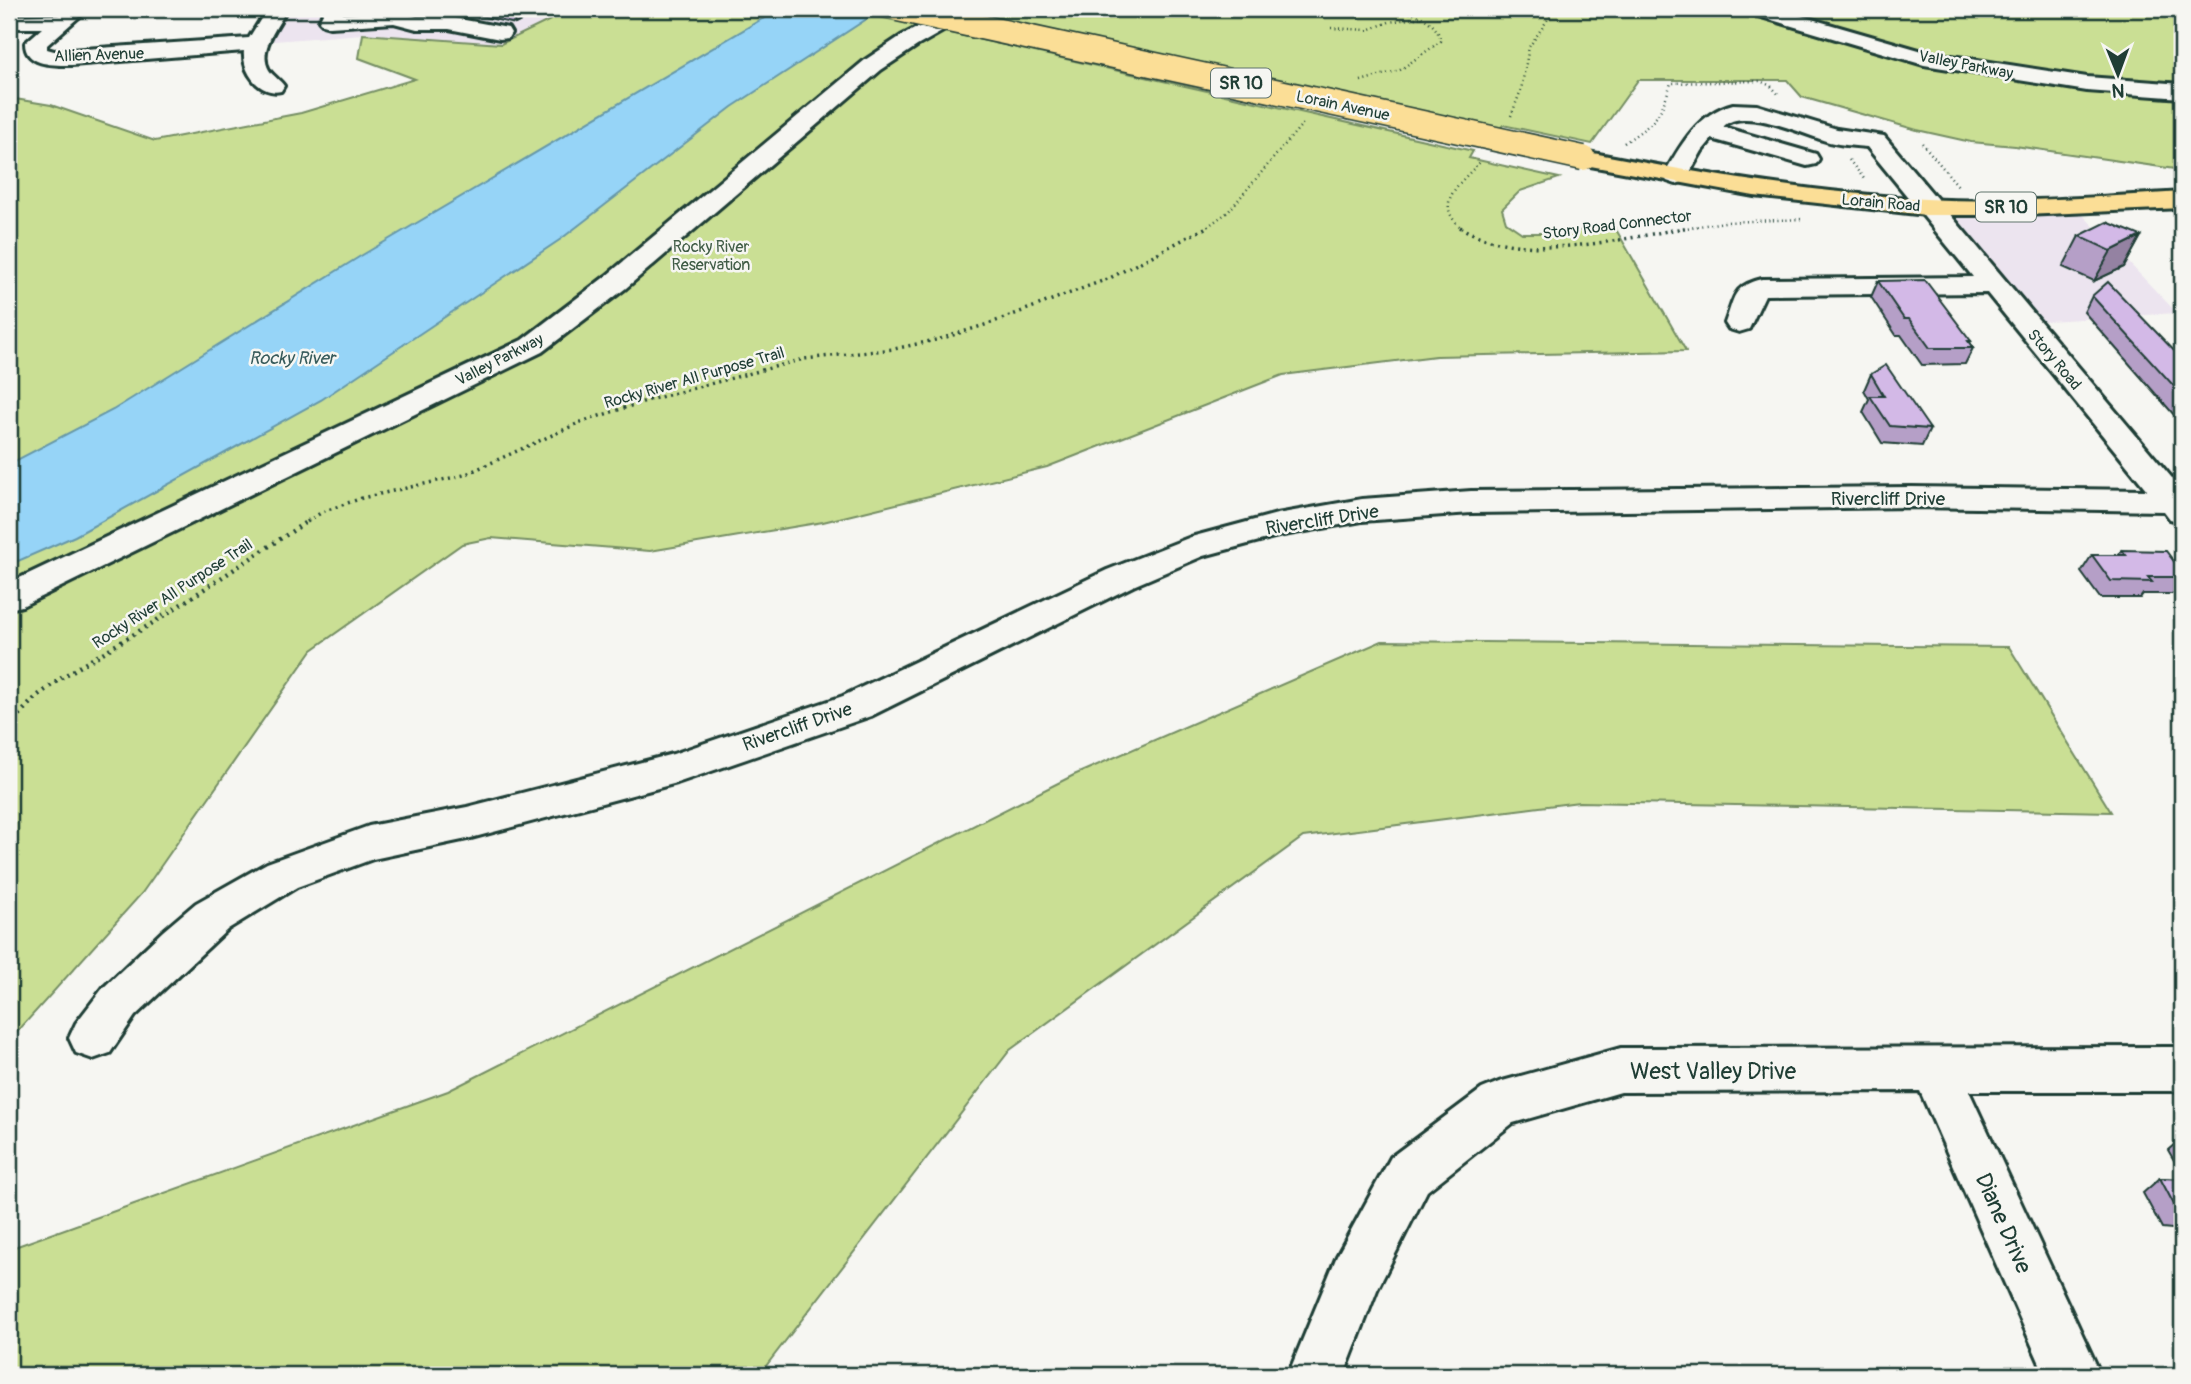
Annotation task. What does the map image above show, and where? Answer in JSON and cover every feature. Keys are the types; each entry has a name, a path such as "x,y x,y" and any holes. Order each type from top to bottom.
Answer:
{"main road":[{"name":"Lorain Avenue","path":"898,9 1583,158"},
{"name":"Lorain Road","path":"1583,158 1768,190 1927,207 2045,207 2182,200"}],"street":[{"path":"273,86 256,70 253,55 277,9"},
{"path":"335,9 330,21 395,13 417,23 449,23 500,33"},
{"name":"Valley Parkway","path":"9,597 532,346 617,282 873,65 909,41 968,9"},
{"name":"Valley Parkway","path":"1755,9 1924,58 2087,84 2182,91"},
{"name":"Allien Avenue","path":"69,15 36,43 36,52 51,58 72,58 257,44"},
{"name":"Allien Avenue","path":"9,22 69,15"},
{"name":"Story Road","path":"1676,176 1691,148 1723,115 1746,110 1834,136 1875,141 1927,207 2178,506"},
{"path":"1708,130 1807,159"},
{"path":"1739,323 1751,290 1762,287 1993,285"},
{"name":"Rivercliff Drive","path":"93,1038 119,1002 179,944 212,916 282,875 369,843 524,809 677,768 857,706 1120,578 1191,548 1276,525 1362,510 1471,502 1912,497 2178,506"},
{"name":"West Valley Drive","path":"1316,1375 1356,1275 1409,1174 1499,1105 1621,1070 2182,1069"},
{"name":"Diane Drive","path":"1935,1070 2073,1375"}],"path":[{"path":"1358,82 1400,70 1441,41 1440,33 1434,25 1423,17 1398,9"},
{"path":"1508,122 1521,90 1529,47 1555,9"},
{"path":"1331,28 1368,30 1389,22 1423,17"},
{"name":"Rocky River All Purpose Trail","path":"9,725 37,696 64,676 151,624 300,524 332,508 464,475 581,422 649,400 804,359 894,349 940,339 991,323 1110,278 1210,225 1228,212 1312,114"},
{"path":"1922,143 1962,190"},
{"name":"Story Road Connector","path":"1481,160 1452,193 1448,206 1450,216 1458,225 1473,236 1492,243 1545,246 1717,223 1811,219"}],"shaded area":[{"path":"278,9 573,9 501,44 363,34 262,42"},
{"path":"2080,212 2177,313 2033,322 1948,218"}],"green space":[{"name":"Rocky River Reservation","path":"573,9 844,9 1473,151 1469,158 1559,178 1520,191 1502,209 1506,222 1522,233 1560,233 1614,226 1686,351 1436,356 1283,375 1047,467 823,522 650,551 491,538 462,544 312,650 142,893 9,1041 9,98 51,105 155,141 301,113 415,79 359,58 363,34 501,44"},
{"path":"923,9 2182,9 2182,170 1971,142 1917,130 1802,97 1787,80 1638,80 1592,144 1503,125 1487,143"},
{"path":"1382,641 2009,647 2111,812 1579,802 1303,837 1010,1050 759,1375 9,1375 9,1249 448,1091 1074,775"}],"water":[{"name":"Rocky River","path":"785,9 882,9 732,107 561,239 321,400 75,536 9,565 9,464 113,410 359,257 762,19"}],"building":[{"path":"2107,222 2141,236 2111,251 2079,236"},
{"path":"1925,280 1971,341 1968,341 1973,348 1930,348 1909,319 1904,319 1878,281"},
{"path":"2108,282 2182,359 2182,395 2092,296"},
{"path":"1886,365 1930,429 1890,426 1870,396 1884,396 1871,374"},
{"path":"2122,550 2166,551 2182,572 2182,577 2148,577 2152,582 2111,581 2092,555 2126,555"},
{"path":"2160,1178 2182,1179 2182,1214 2179,1214"}]}
